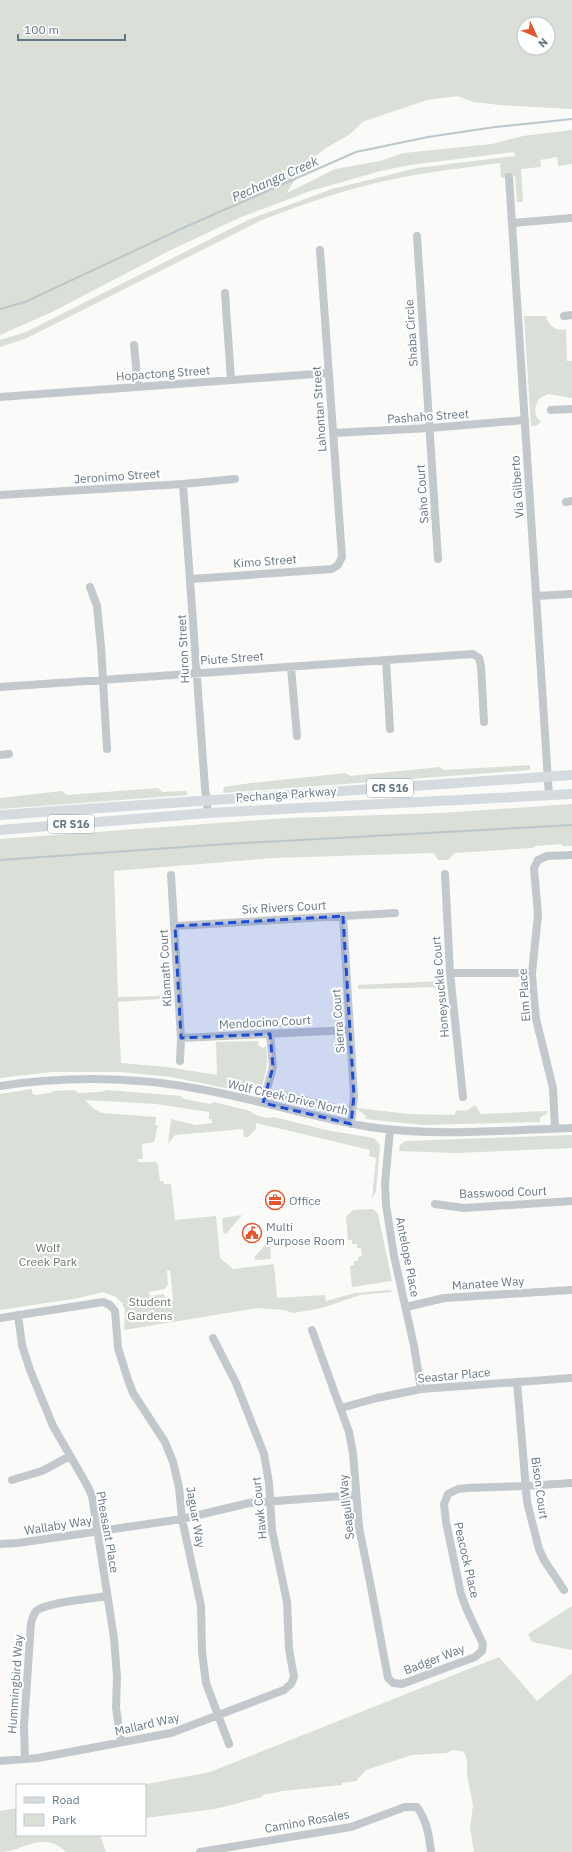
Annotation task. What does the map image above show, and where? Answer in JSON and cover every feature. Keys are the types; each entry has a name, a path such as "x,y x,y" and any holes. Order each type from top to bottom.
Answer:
{"main road":[{"name":"Pechanga Parkway","path":"0,815 208,801 218,798 572,775"},
{"name":"Pechanga Parkway","path":"0,830 208,813 572,794"}],"street":[{"name":"Via Gilberto","path":"509,177 549,777 549,796"},
{"path":"512,223 572,218"},
{"name":"Shaba Circle","path":"417,236 430,428"},
{"name":"Lahontan Street","path":"320,250 342,557 338,565"},
{"path":"225,293 231,380"},
{"path":"134,345 138,387"},
{"name":"Hopactong Street","path":"0,398 328,373"},
{"path":"551,410 572,408"},
{"name":"Pashaho Street","path":"333,434 525,420"},
{"name":"Saho Court","path":"430,428 438,559"},
{"name":"Jeronimo Street","path":"0,495 183,484 235,478"},
{"name":"Huron Street","path":"183,484 208,813"},
{"name":"Kimo Street","path":"191,579 332,569 338,565"},
{"path":"90,587 97,606 107,749"},
{"path":"537,596 572,594"},
{"name":"Piute Street","path":"0,687 197,672 473,654 479,658 481,666 484,722"},
{"path":"386,660 390,729"},
{"path":"291,667 297,736"},
{"path":"0,755 9,754"},
{"name":"Elm Place","path":"555,1128 553,1088 536,1019 532,973 538,915 538,895 534,868 538,860 547,856 572,855"},
{"name":"Honeysuckle Court","path":"444,874 450,973 463,1097"},
{"name":"Klamath Court","path":"171,875 181,1038 180,1061"},
{"name":"Six Rivers Court","path":"175,926 395,913"},
{"name":"Sierra Court","path":"343,916 354,1096 351,1124"},
{"path":"450,973 532,973"},
{"name":"Mendocino Court","path":"181,1038 350,1030"},
{"path":"263,1103 272,1067 270,1034"},
{"name":"Wolf Creek Drive North","path":"0,1086 42,1082 122,1080 204,1090 351,1124 390,1130 462,1132 572,1128"},
{"name":"Antelope Place","path":"390,1130 385,1184 386,1205 394,1256 406,1307 421,1389"},
{"name":"Basswood Court","path":"436,1204 464,1208 572,1201"},
{"name":"Manatee Way","path":"406,1307 444,1298 572,1290"},
{"name":"Jaguar Way","path":"18,1315 103,1302 110,1305 115,1311 118,1348 128,1380 133,1393 165,1442 173,1462 179,1487 182,1519 201,1606 203,1672 217,1715 229,1744"},
{"path":"0,1318 18,1315"},
{"name":"Pheasant Place","path":"18,1315 22,1345 30,1370 53,1426 88,1485 92,1496 114,1638 117,1676 116,1708 121,1742"},
{"name":"Seagull Way","path":"312,1330 349,1432 353,1453 359,1527 372,1587 383,1659 388,1678 393,1683"},
{"name":"Hawk Court","path":"213,1338 236,1383 264,1454 269,1483 272,1530 287,1602 288,1649 294,1677 291,1684"},
{"name":"Seastar Place","path":"341,1408 377,1398 421,1389 572,1378"},
{"name":"Bison Court","path":"517,1382 527,1502 539,1549 547,1565 564,1590"},
{"path":"12,1480 42,1471 70,1456"},
{"path":"525,1486 572,1483"},
{"name":"Peacock Place","path":"482,1651 483,1644 466,1610 461,1594 446,1522 444,1504 448,1494 462,1488 525,1486"},
{"name":"Wallaby Way","path":"0,1544 18,1544 182,1519 249,1503 356,1495"},
{"name":"Hummingbird Way","path":"25,1759 24,1726 31,1623 36,1612 46,1606 107,1596"},
{"name":"Badger Way","path":"393,1683 402,1684 475,1657 482,1651"},
{"name":"Mallard Way","path":"0,1761 25,1759 171,1733 284,1690 291,1684"},
{"name":"Camino Rosales","path":"200,1852 351,1826 405,1807 417,1807 424,1817 428,1829 431,1852"}],"highlighted area":[{"path":"343,916 354,1096 351,1124 263,1103 273,1067 270,1034 181,1038 175,926"}],"green space":[{"path":"0,0 572,0 572,109 473,102 458,96 427,100 362,122 354,131 313,158 298,174 287,193 335,169 380,161 404,153 492,144 523,136 572,130 572,164 558,166 557,157 540,160 541,167 521,169 523,202 517,202 515,176 501,178 500,163 415,175 351,190 287,210 262,220 27,338 0,347 0,340 26,332 250,219 332,189 417,168 515,156 514,152 410,165 381,171 310,191 239,218 171,250 52,312 0,335"},
{"path":"524,316 546,316 549,323 556,329 566,329 567,361 572,361 572,398 548,394 540,398 536,404 535,410 538,419 541,422 537,425 531,426"},
{"path":"530,765 530,770 223,793 224,787 346,773 350,776 440,767 444,770"},
{"path":"158,788 162,792 186,791 188,795 0,809 0,798 62,791 67,795"},
{"path":"572,804 572,846 562,846 561,844 536,846 532,848 455,853 448,860 438,860 434,853 273,858 114,871 118,997 160,996 160,999 118,1002 121,1063 167,1067 217,1075 216,1042 259,1041 258,1045 263,1048 266,1046 267,1051 266,1070 262,1085 258,1083 250,1089 249,1093 171,1077 121,1072 51,1072 0,1078 0,839 287,818 442,813"},
{"path":"442,981 443,987 358,989 358,985"},
{"path":"32,1089 32,1093 35,1095 50,1093 53,1091 74,1090 79,1093 100,1092 107,1090 181,1096 184,1099 210,1104 214,1102 250,1111 262,1117 274,1117 326,1130 374,1138 380,1145 376,1191 372,1199 376,1158 369,1156 370,1150 256,1123 256,1129 248,1137 244,1137 243,1129 175,1135 168,1144 171,1119 196,1125 212,1123 212,1119 209,1119 209,1112 156,1104 85,1100 94,1109 102,1113 156,1117 155,1125 158,1125 154,1142 142,1144 143,1159 138,1159 138,1162 156,1162 158,1165 160,1181 163,1181 164,1184 171,1184 175,1220 216,1216 220,1258 233,1269 274,1264 277,1298 325,1295 326,1301 355,1293 391,1290 392,1292 360,1295 322,1308 293,1313 284,1310 257,1308 124,1330 125,1311 122,1303 116,1297 103,1292 79,1298 0,1310 0,1094","holes":["170,1270 173,1299 165,1300 164,1294 150,1296 149,1292 165,1289 168,1284 167,1271"]},
{"path":"279,1090 349,1107 340,1111 340,1114 281,1101 283,1096"},
{"path":"475,1105 481,1114 547,1111 547,1113 540,1118 540,1122 422,1125 365,1119 366,1116 357,1109 409,1114 454,1115 457,1110 466,1111"},
{"path":"572,1135 572,1148 456,1153 399,1151 400,1145 405,1141"},
{"path":"373,1209 378,1214 392,1281 352,1287 350,1266 354,1265 354,1261 358,1261 358,1257 362,1256 361,1248 357,1248 357,1244 352,1244 352,1240 348,1240 346,1217 353,1210"},
{"path":"242,1215 226,1234 223,1232 222,1218"},
{"path":"270,1239 271,1259 257,1260 254,1258"},
{"path":"572,1606 572,1650 532,1642 528,1634"},
{"path":"499,1657 537,1701 572,1673 572,1852 474,1852 470,1828 473,1805 467,1775 467,1760 462,1751 453,1750 447,1753 412,1755 366,1770 356,1781 342,1783 342,1785 282,1791 262,1795 262,1797 215,1809 146,1818 146,1784 210,1772"},
{"path":"16,1808 16,1836 100,1836 106,1852 66,1852 57,1845 49,1842 41,1842 0,1852 0,1811"}],"waterway":[{"name":"Pechanga Creek","path":"0,309 25,302 183,228 356,152 428,137 495,127 572,119"},
{"path":"0,860 226,844 572,825"}],"place":[{"name":"Office","path":"275,1200"},
{"name":"Multi Purpose Room","path":"252,1233"}],"park label":[{"name":"Wolf Creek Park","path":"48,1254"},
{"name":"Student Gardens","path":"150,1308"}]}
